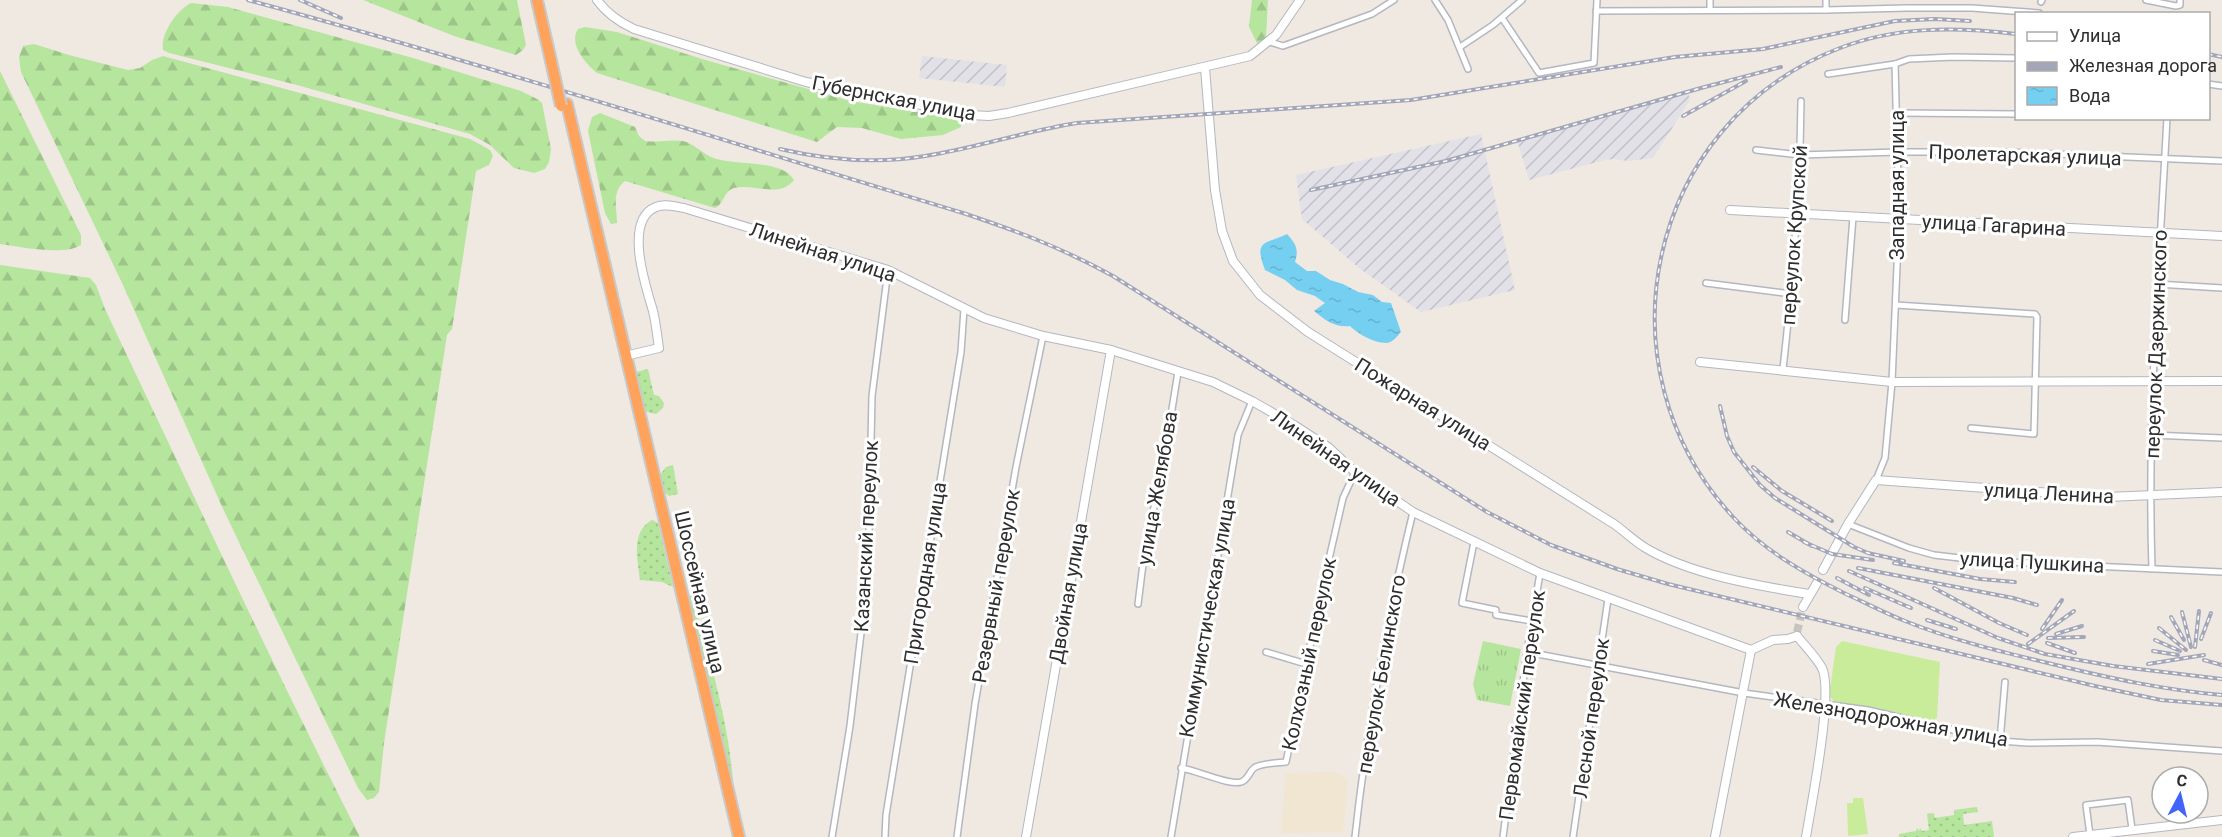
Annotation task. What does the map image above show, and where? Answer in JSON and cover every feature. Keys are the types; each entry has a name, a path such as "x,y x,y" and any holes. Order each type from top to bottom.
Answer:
{"highway":[{"path":"537,0 554,60"},
{"path":"543,0 554,60"},
{"name":"Шоссейная улица","path":"554,60 615,332 625,356 739,837"}],"street":[{"name":"Губернская улица","path":"597,0 619,22 634,29 806,82 971,115 989,116 1008,113 1205,68 1250,56 1270,42"},
{"path":"1300,0 1270,42 1283,46 1293,43 1372,14 1394,0"},
{"path":"1435,0 1448,20 1468,69"},
{"path":"1460,47 1502,18 1522,0"},
{"path":"1502,18 1539,73 1594,63 1597,0"},
{"path":"1710,0 1710,10"},
{"path":"1826,0 1826,10"},
{"path":"1907,0 1907,8"},
{"path":"2146,0 2175,6 2180,2"},
{"path":"1596,11 1972,8 2026,12"},
{"path":"1828,74 1895,64 1909,59 2015,58"},
{"name":"Западная улица","path":"1823,570 1876,480 1885,458 1892,382 1899,220 1895,64"},
{"name":"Пожарная улица","path":"1205,68 1215,190 1222,231 1233,261 1260,295 1308,332 1605,517 1644,547 1695,570 1809,594"},
{"name":"переулок Крупской","path":"1783,369 1798,213 1801,101"},
{"path":"1897,113 2015,114"},
{"name":"переулок Дзержинского","path":"2152,569 2150,496 2157,284 2167,120"},
{"name":"Пролетарская улица","path":"1756,150 1800,155 2007,152 2222,161"},
{"name":"Линейная улица","path":"625,356 659,348 653,312 645,288 638,242 646,215 656,207 669,205 888,270 984,318 1043,336 1111,350 1213,382 1252,401 1328,447 1355,472 1413,512 1540,573 1750,650"},
{"name":"улица Гагарина","path":"1730,210 2222,236"},
{"path":"1845,320 1853,217"},
{"name":"Казанский переулок","path":"832,837 849,734 868,574 872,396 888,270"},
{"path":"1706,283 1792,294"},
{"path":"2157,284 2222,288"},
{"path":"1896,305 2035,314 2037,317 2034,434 1971,428"},
{"name":"Пригородная улица","path":"885,837 888,803 961,351 964,309"},
{"name":"Резервный переулок","path":"957,837 975,704 1016,467 1043,336"},
{"name":"Двойная улица","path":"1026,837 1111,350"},
{"path":"1700,362 1892,382 2222,381"},
{"name":"улица Желябова","path":"1138,604 1145,548 1162,471 1178,372"},
{"name":"Коммунистическая улица","path":"1171,837 1238,435 1252,401"},
{"path":"2152,435 2222,438"},
{"name":"Колхозный переулок","path":"1181,768 1207,774 1222,781 1240,783 1256,766 1286,762 1343,498 1355,472"},
{"name":"улица Ленина","path":"1876,480 2108,497 2222,492"},
{"name":"переулок Белинского","path":"1355,837 1373,698 1394,590 1413,512"},
{"name":"улица Пушкина","path":"1848,524 1909,549 1934,555 1986,561 2222,572"},
{"path":"1474,542 1462,603 1496,610 1496,615 1532,621"},
{"name":"Первомайский переулок","path":"1503,837 1527,652 1540,573"},
{"path":"1803,607 1817,582"},
{"name":"Лесной переулок","path":"1573,837 1608,599"},
{"path":"1715,837 1744,693 1750,650 1773,640 1788,639 1797,634 1822,669 1824,704 1822,734 1806,837"},
{"path":"1266,652 1306,664"},
{"name":"Железнодорожная улица","path":"1527,652 1744,693 1878,712 2000,741 2097,742 2222,751"},
{"path":"2000,741 2005,682"},
{"path":"2090,835 2086,805 2128,800 2132,829"},
{"path":"2073,837 2222,820"}],"shaded area":[{"path":"922,56 1007,65 1005,87 919,78"},
{"path":"1688,92 1690,100 1653,158 1628,161 1605,160 1529,180 1517,140"},
{"path":"1481,134 1515,290 1421,312 1359,268 1302,219 1296,175"},
{"path":"1334,772 1348,779 1343,832 1282,833 1286,773"}],"green space":[{"path":"363,0 517,0 526,45 516,55 454,36"},
{"path":"1252,0 1268,0 1266,37 1264,42 1258,45 1249,27"},
{"path":"191,3 228,7 413,58 521,91 542,103 551,149 549,162 545,169 534,173 514,168 490,145 470,134 163,50 164,37 171,23 180,11"},
{"path":"585,27 617,32 702,59 851,101 954,118 961,121 961,127 943,135 901,139 862,128 837,127 817,142 597,73 584,59 575,41 578,29"},
{"path":"34,44 128,70 140,68 163,56 470,139 490,150 493,156 489,165 476,171 452,329 447,335 384,743 379,792 374,798 367,800 358,788 224,511 123,285 21,72 19,57 23,46"},
{"path":"0,71 81,235 81,245 64,250 53,250 0,244"},
{"path":"600,113 635,127 639,136 645,141 683,141 711,157 779,169 788,173 794,180 788,186 774,190 734,188 715,208 625,181 616,195 617,223 611,224 605,213 588,131 592,117"},
{"path":"0,265 90,278 96,285 105,309 294,706 360,837 0,837"},
{"path":"648,369 654,395 659,396 664,403 663,408 656,414 647,412 644,408 636,372"},
{"path":"673,465 678,494 669,496 664,492 660,475 666,467"},
{"path":"652,520 658,523 673,587 662,582 640,580 638,539 645,525"},
{"path":"692,594 725,722 734,800 687,598"},
{"path":"1483,641 1521,649 1510,706 1477,700 1473,684"},
{"path":"1842,641 1940,662 1937,718 1932,721 1835,702 1829,696 1836,647"},
{"path":"1853,798 1863,798 1868,834 1848,836 1847,803 1853,803"},
{"path":"1977,807 1978,812 1963,814 1964,825 1992,821 1994,837 1899,837 1899,834 1916,831 1917,828 1919,831 1920,828 1922,831 1929,830 1927,814 1934,813 1935,818 1954,815 1954,810"}],"water":[{"path":"1287,234 1296,247 1295,262 1307,271 1316,271 1358,292 1373,295 1382,302 1391,303 1401,332 1393,341 1381,343 1366,337 1350,326 1330,323 1314,311 1325,303 1315,296 1297,290 1285,280 1265,270 1260,253 1261,248 1267,242"}],"tunnel":[{"path":"1797,632 1803,607"}],"railway":[{"path":"248,0 606,104 963,213 1039,241 1113,276 1487,512 1551,545 1617,569 1668,584 2095,686 2161,700 2222,705"},
{"path":"300,0 341,18"},
{"path":"780,149 852,160 889,160 944,153 1077,123 1411,100 1675,57 1763,49 1895,21 1935,19 1970,21"},
{"path":"2015,34 1971,30 1927,30 1883,36 1840,48 1774,84 1722,132 1684,190 1662,255 1655,324 1664,393 1691,459 1735,519 1773,552 1816,578 1905,621 1977,645 2116,679 2222,695"},
{"path":"2210,54 2222,57"},
{"path":"1311,190 1446,161 1781,67"},
{"path":"1683,116 1746,81"},
{"path":"1720,406 1727,436 1734,452 1760,485 1775,498 1854,547 1868,553 1904,561"},
{"path":"1753,467 1782,491 1832,521"},
{"path":"1788,532 1812,546"},
{"path":"1804,542 1832,554 1873,560"},
{"path":"1894,563 1980,579 2015,582"},
{"path":"1858,568 2013,598 2037,605"},
{"path":"1849,571 1998,638 2045,654 2113,666 2222,679"},
{"path":"1837,578 1869,595"},
{"path":"1865,588 1911,608"},
{"path":"1934,588 1999,623 2027,635"},
{"path":"2042,629 2062,600"},
{"path":"2028,644 2074,611"},
{"path":"2195,647 2199,611"},
{"path":"2182,612 2191,647"},
{"path":"2201,639 2211,613"},
{"path":"2171,617 2184,640"},
{"path":"1927,620 1956,629"},
{"path":"2056,634 2082,626"},
{"path":"2159,628 2186,650"},
{"path":"2048,638 2084,637"},
{"path":"2155,640 2180,651"},
{"path":"2047,643 2075,653"},
{"path":"2153,651 2178,655"},
{"path":"2148,664 2204,655"},
{"path":"2204,660 2222,665"}]}
